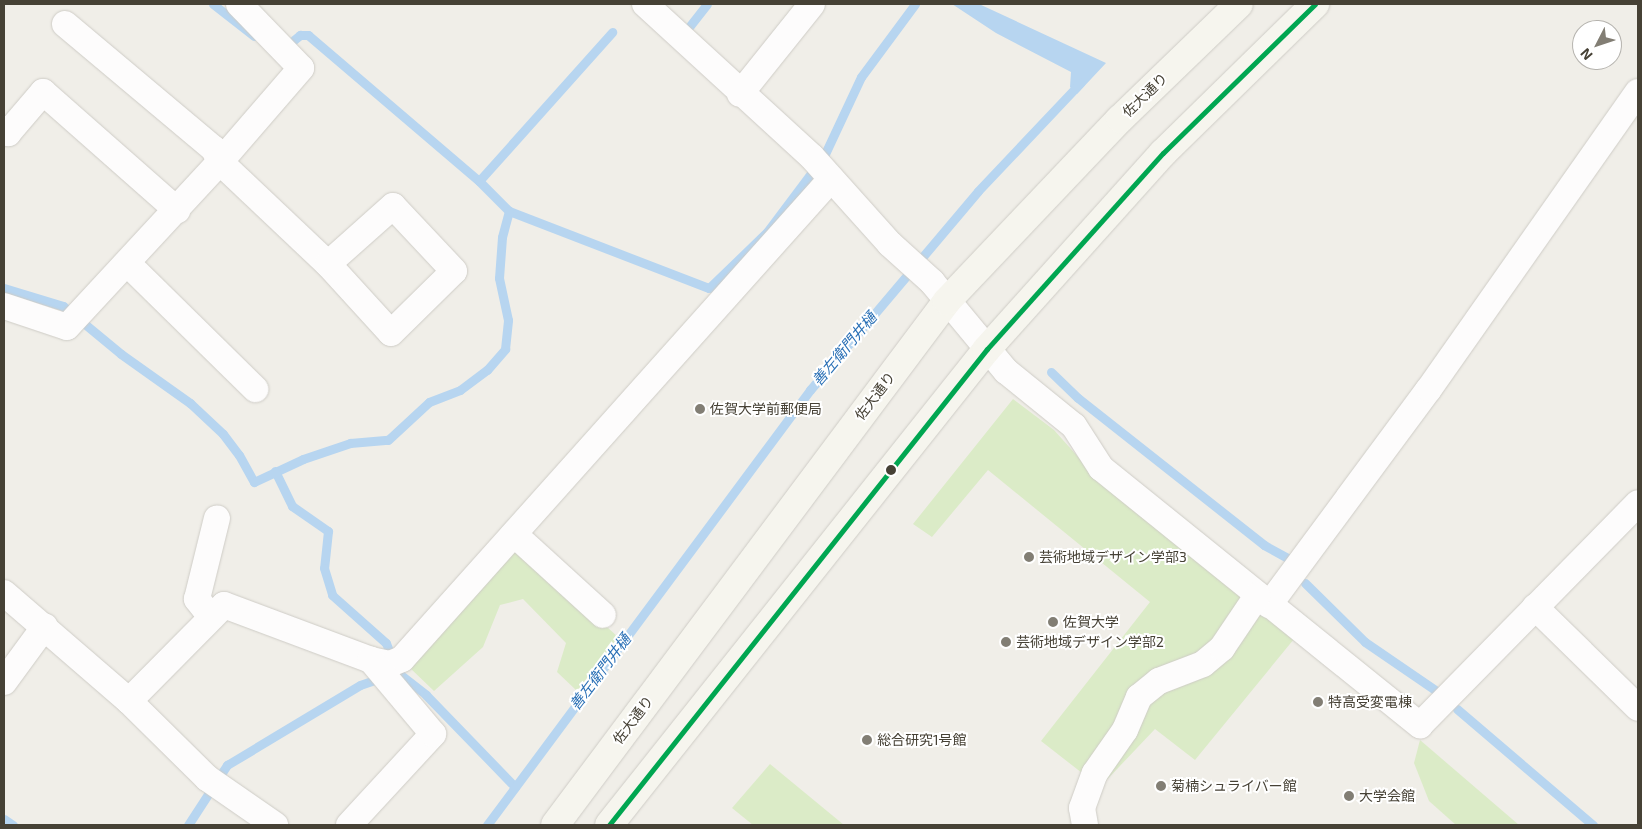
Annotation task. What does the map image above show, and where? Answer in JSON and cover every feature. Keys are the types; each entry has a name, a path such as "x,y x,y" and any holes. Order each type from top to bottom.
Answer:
{"main road":[{"name":"佐大通り","path":"555,825 947,301 1120,119 1239,4"},
{"path":"609,825 987,349 1163,153 1315,4"}],"street":[{"path":"4,306 67,327 220,162 301,68 239,4"},
{"path":"645,4 823,169 947,301 1011,375 1074,426 1101,468 1263,601 1420,725 1638,503"},
{"path":"740,94 812,4"},
{"path":"65,24 214,149 220,162 328,264 391,333 454,271 393,206 328,264"},
{"path":"4,130 8,133 43,92 176,210"},
{"path":"1084,825 1082,808 1095,773 1125,730 1140,697 1158,680 1209,659 1222,648 1263,601 1430,390 1638,92"},
{"path":"386,667 514,534 823,169"},
{"path":"127,263 256,389"},
{"path":"211,617 197,599 217,518"},
{"path":"514,534 603,615"},
{"path":"4,593 46,626 129,700 215,784 275,825"},
{"path":"129,700 224,605 386,667 433,734 349,825"},
{"path":"1535,607 1638,708"},
{"path":"4,682 46,626"}],"green space":[{"path":"1013,399 1054,430 1096,477 1294,639 1195,760 1155,729 1100,787 1041,741 1150,602 988,470 932,537 913,524"},
{"path":"517,545 618,637 577,691 557,672 566,643 523,599 500,605 483,647 434,691 409,667"},
{"path":"1420,740 1519,825 1456,825 1429,801 1414,763"},
{"path":"770,764 844,825 753,825 732,808"}],"water":[{"path":"952,4 979,4 1106,63 1077,94 1070,87 1071,72 996,33"}],"waterway":[{"path":"213,4 254,36"},
{"path":"689,27 707,4"},
{"path":"284,48 300,35 308,35 479,181 509,211 709,288 767,232 824,156 861,77 915,4"},
{"path":"479,181 612,32"},
{"name":"善左衛門井樋","path":"487,825 810,390 978,191 1080,83"},
{"path":"4,288 63,306 121,354 190,403 223,434 239,455 254,482 303,459 350,443 388,440 429,402 460,390 487,370 505,349 508,320 499,278 502,237 509,211"},
{"path":"1051,372 1078,398 1264,545 1289,559"},
{"path":"275,471 292,506 328,531 324,568 332,595 386,643 397,672 426,695 515,787"},
{"path":"1305,583 1365,642 1435,690"},
{"path":"188,825 227,765 360,685 383,677"},
{"path":"1457,709 1593,825"},
{"path":"4,819 13,825"}],"transit line":[{"path":"609,825 987,349 1163,153 1315,4"}],"place":[{"name":"佐賀大学前郵便局","path":"700,409"},
{"name":"芸術地域デザイン学部3","path":"1029,557"},
{"name":"佐賀大学","path":"1053,622"},
{"name":"芸術地域デザイン学部2","path":"1006,642"},
{"name":"特高受変電棟","path":"1318,702"},
{"name":"総合研究1号館","path":"867,740"},
{"name":"菊楠シュライバー館","path":"1161,786"},
{"name":"大学会館","path":"1349,796"}]}
